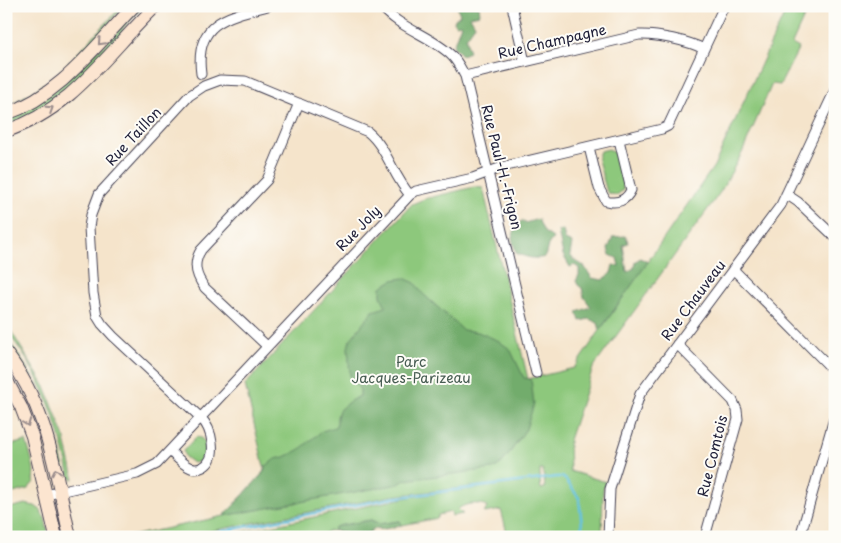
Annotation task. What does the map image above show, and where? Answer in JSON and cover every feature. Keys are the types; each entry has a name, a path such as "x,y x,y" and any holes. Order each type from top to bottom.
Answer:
{"main road":[{"path":"6,114 44,95 66,78 134,6"},
{"path":"6,130 45,113 76,90 156,6"},
{"path":"6,353 11,368 30,392 43,421 70,537"},
{"path":"6,379 30,428 56,537"}],"street":[{"path":"201,74 200,49 212,29 234,14 268,6"},
{"name":"Rue Paul-H.-Frigon","path":"381,6 397,20 447,52 455,60 465,76 536,373"},
{"path":"512,6 525,62"},
{"path":"410,194 473,178 502,166 589,148 668,126 724,6"},
{"name":"Rue Champagne","path":"465,76 639,35 650,35 694,44 704,49"},
{"name":"Rue Taillon","path":"201,418 113,336 100,320 96,311 93,293 89,231 91,215 97,198 181,104 204,86 220,80 243,80 368,132 378,143 402,185 410,194"},
{"name":"Rue Chauveau","path":"608,537 610,489 637,399 643,388 781,205 835,90"},
{"path":"267,346 205,288 198,277 196,261 205,246 267,180 299,103"},
{"path":"589,148 600,192 606,200 619,202 626,198 630,190 619,140"},
{"name":"Rue Joly","path":"46,495 142,473 154,466 410,194"},
{"path":"786,194 798,202 835,237"},
{"path":"733,269 835,372"},
{"name":"Rue Comtois","path":"677,344 733,401 738,414 705,537"},
{"path":"800,537 835,415"},
{"path":"170,450 191,468 200,468 208,463 212,455 212,442 209,429 201,418"}],"green space":[{"path":"124,6 84,50 56,76"},
{"path":"140,6 144,6 123,28 123,34 82,78 47,106 6,126 6,119 103,46"},
{"path":"457,6 479,6 480,14 470,16 475,25 466,38 469,52 462,55 453,46 461,24 456,25 454,22 460,15"},
{"name":"Parc Jacques-Parizeau","path":"788,6 809,6 792,44 799,48 780,85 772,84 742,153 721,191 593,368 569,440 570,471 606,482 603,490 602,537 508,537 501,510 484,513 487,508 485,505 475,504 458,509 463,514 452,516 451,512 438,515 438,518 402,525 400,521 379,524 371,520 338,526 334,528 334,531 323,534 322,537 219,537 409,497 540,480 541,489 545,488 543,470 540,470 540,479 392,496 180,537 127,537 224,516 265,471 245,385 412,204 424,199 474,187 483,188 528,379 574,368 714,166"},
{"path":"56,76 41,88 6,107 32,92"},
{"path":"609,149 616,154 623,183 623,190 617,195 607,192 598,160 600,151"},
{"path":"538,219 544,232 553,238 548,245 545,257 530,258 516,253 512,238 517,224 522,221 525,223"},
{"path":"563,230 565,240 572,243 570,255 584,266 592,278 603,280 611,273 613,265 619,266 617,258 610,255 608,249 613,237 625,236 627,239 628,243 623,245 627,272 634,268 635,262 640,258 648,262 600,330 598,323 589,319 580,321 577,312 591,307 584,297 582,288 576,281 579,275 579,268 574,265 570,267 563,255 558,231"},
{"path":"404,278 415,283 422,293 463,330 478,332 497,340 510,349 524,378 531,379 534,404 526,429 509,454 501,464 493,469 405,480 399,484 224,516 265,471 265,467 275,459 285,457 299,450 322,431 335,427 339,410 360,396 360,390 350,376 348,348 350,340 373,311 386,307 381,296 381,287 393,280"},
{"path":"6,327 11,331 45,387 64,435 74,479 69,478 60,436 42,388 26,358 6,331"},
{"path":"6,337 35,383 49,416 60,451 64,469 63,473 54,438 42,404 27,373 6,342"},
{"path":"196,437 201,438 205,442 206,453 199,462 193,463 185,457 183,451"},
{"path":"26,441 33,466 34,482 28,489 6,495 6,446"},
{"path":"25,504 35,506 42,511 49,537 6,537 6,509"},
{"path":"371,520 379,524 400,521 402,525 380,530 379,528 371,530 371,532 348,537 347,533 334,531 334,528 338,526"}],"waterway":[{"path":"193,537 392,498 557,477 562,477 566,480 579,498 582,526 580,537"}]}
